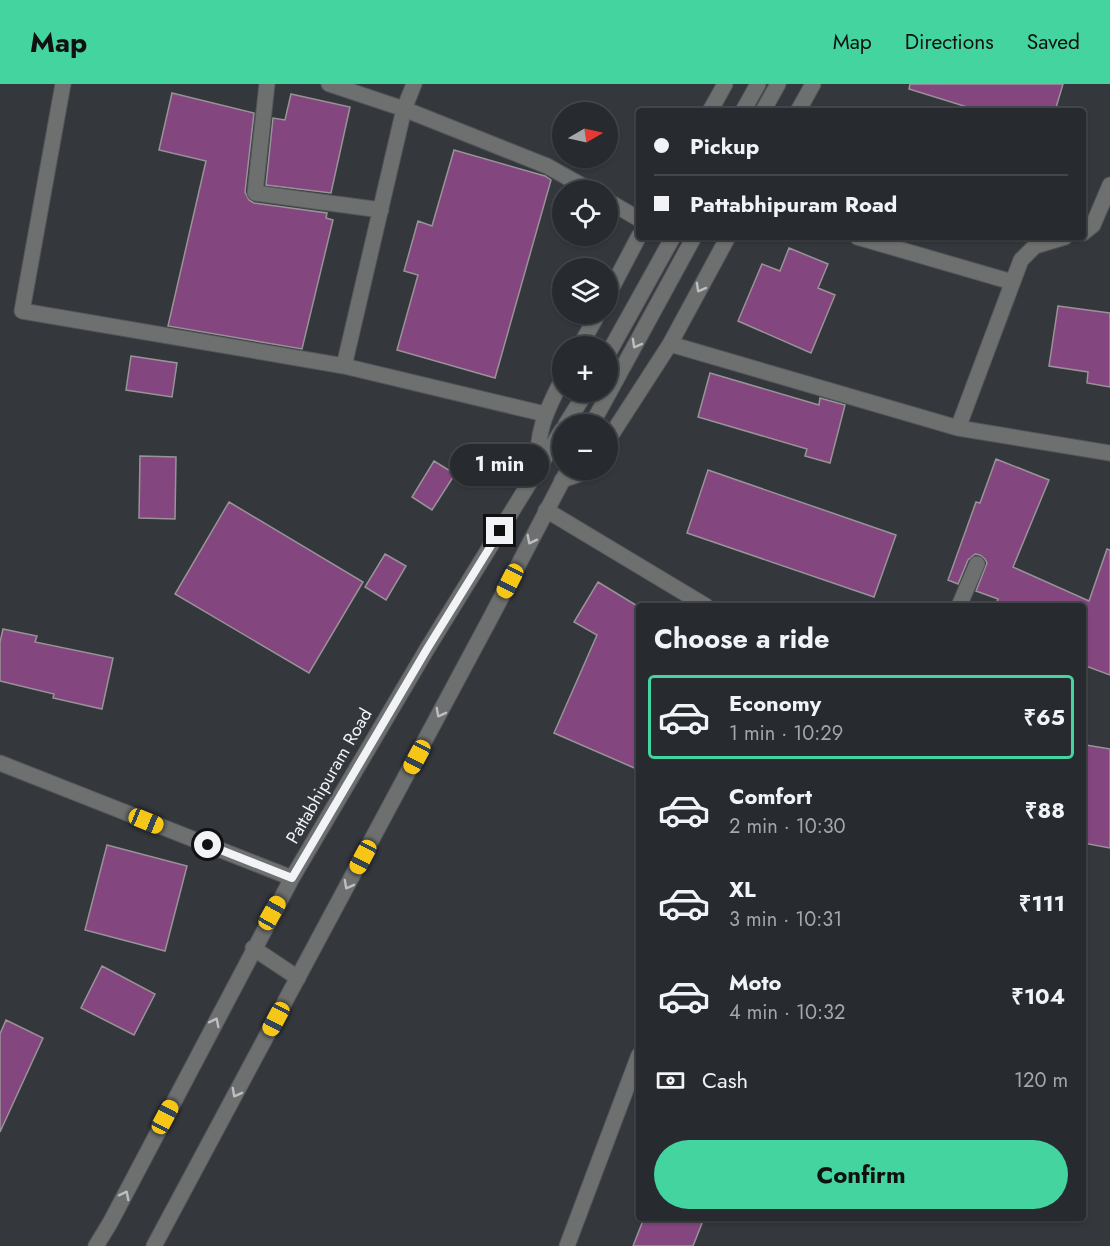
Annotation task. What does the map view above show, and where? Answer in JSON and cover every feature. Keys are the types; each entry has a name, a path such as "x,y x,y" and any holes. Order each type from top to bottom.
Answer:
{"street":[{"path":"63,84 22,311 344,366 545,414"},
{"path":"267,84 255,193 381,210"},
{"path":"328,84 404,109 547,166 572,180"},
{"path":"344,366 404,109 414,84"},
{"path":"712,108 725,84"},
{"path":"745,108 758,84"},
{"path":"765,108 778,84"},
{"path":"800,108 813,84"},
{"path":"1086,231 1093,225 1110,185"},
{"path":"618,207 636,217"},
{"path":"618,276 637,240"},
{"path":"618,336 671,240"},
{"path":"597,414 692,240"},
{"path":"618,425 670,344 726,240"},
{"path":"867,240 1012,282"},
{"path":"958,428 1021,260 1035,246 1055,240"},
{"path":"670,344 958,428 1110,453"},
{"path":"537,472 537,450 545,414 552,400"},
{"name":"Pattabhipuram Road","path":"96,1246 122,1202 253,948 292,878 421,659 552,447"},
{"path":"154,1246 486,628 562,480"},
{"path":"546,510 701,603"},
{"path":"960,603 977,564"},
{"path":"0,763 292,878"},
{"path":"253,948 298,978"},
{"path":"567,1246 636,1063"}],"building":[{"path":"910,84 1063,84 1056,108 970,108 909,89"},
{"path":"172,93 254,113 245,192 249,200 254,203 327,213 326,218 333,220 302,349 168,326 206,161 159,150"},
{"path":"291,94 350,107 331,193 266,185 273,118 285,120"},
{"path":"454,150 545,176 551,180 495,378 397,350 418,275 404,271 418,221 432,226"},
{"path":"789,248 828,264 818,288 835,295 811,353 738,321 762,264 780,271"},
{"path":"1058,306 1110,313 1110,387 1087,383 1088,372 1049,366"},
{"path":"131,356 177,363 172,397 126,390"},
{"path":"710,373 819,405 820,398 845,405 830,463 805,456 807,449 698,417"},
{"path":"140,456 176,457 175,519 139,518"},
{"path":"996,459 1049,480 1013,567 1089,601 1107,549 1110,550 1110,675 1086,666 1086,603 996,603 998,599 976,591 987,563 980,555 975,554 968,560 958,584 948,580 976,502 980,503"},
{"path":"434,461 455,474 432,510 412,497"},
{"path":"708,470 896,535 874,597 687,533"},
{"path":"229,502 363,582 309,673 175,594"},
{"path":"385,554 406,566 386,600 365,587"},
{"path":"598,582 636,605 636,769 554,733 597,635 574,622"},
{"path":"3,629 37,636 35,642 113,658 102,709 53,698 54,694 0,681 0,642"},
{"path":"1086,745 1110,749 1110,848 1086,844"},
{"path":"107,845 187,866 165,951 85,930"},
{"path":"102,966 155,994 134,1035 81,1008"},
{"path":"6,1020 43,1038 0,1132 0,1034"},
{"path":"643,1221 703,1221 693,1246 633,1246"}],"route":[{"path":"208,845 292,878 427,649 500,531"}]}
